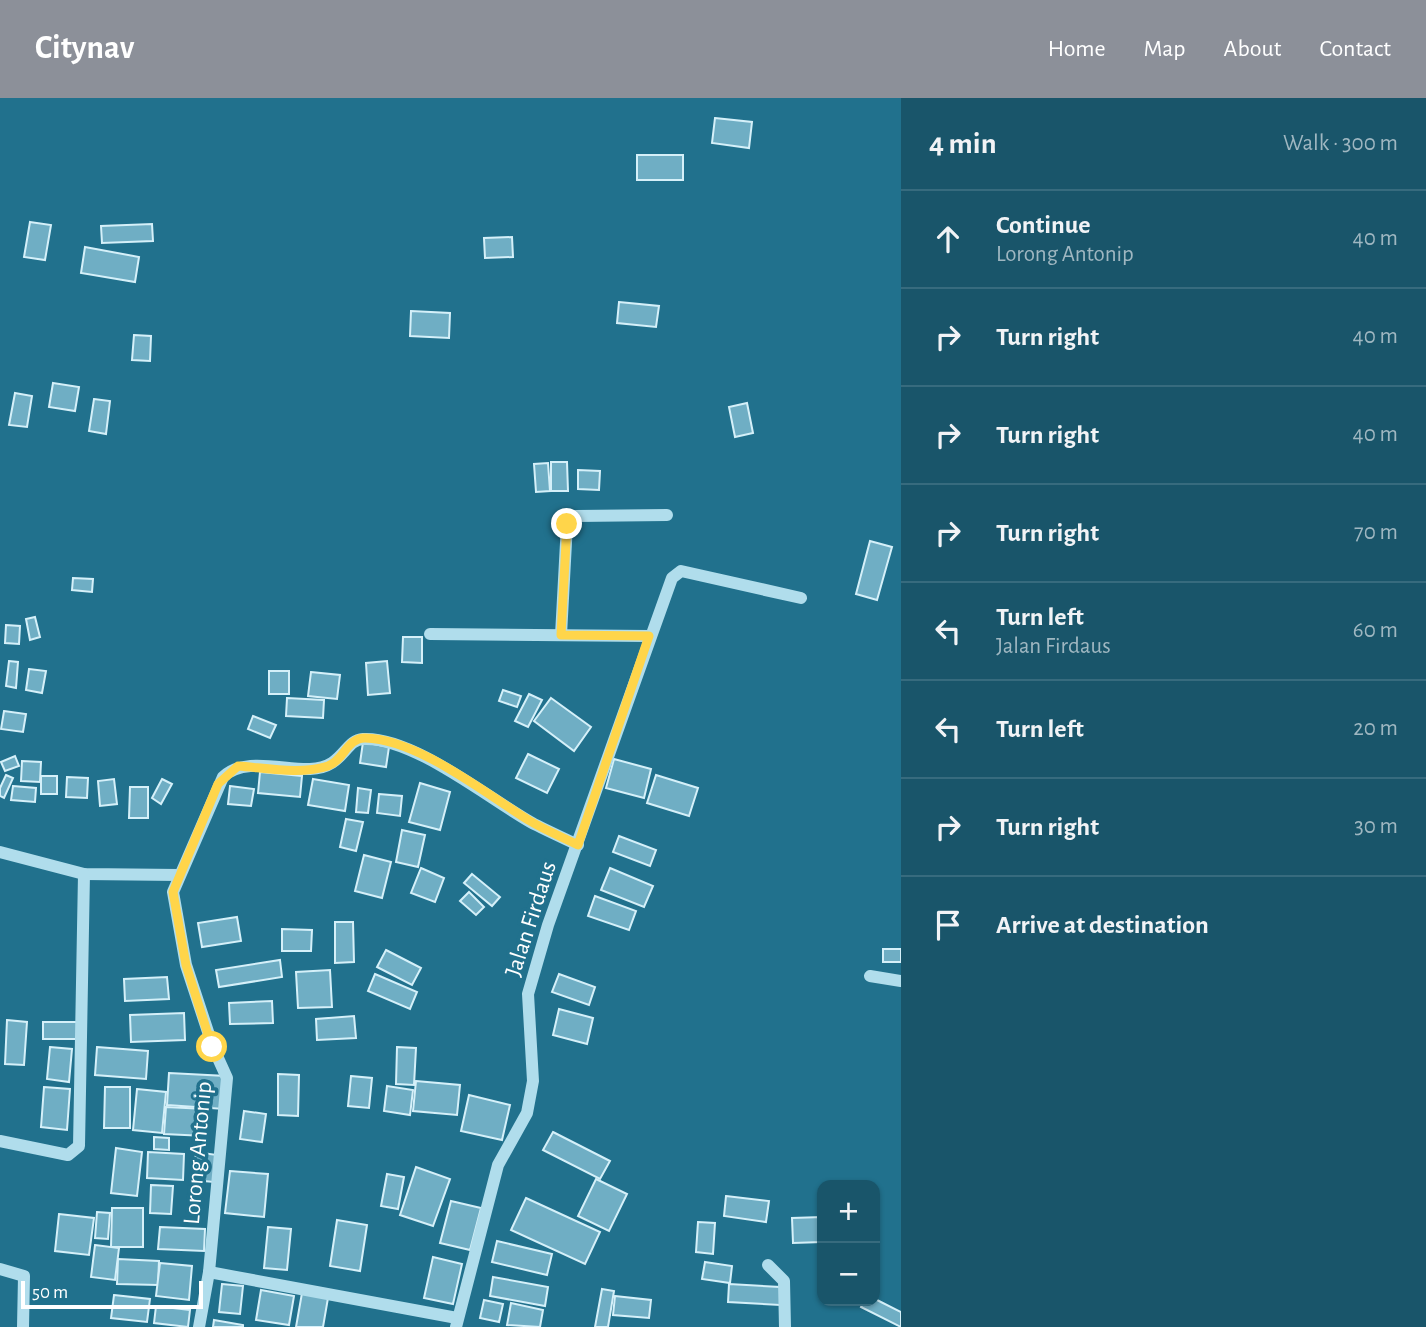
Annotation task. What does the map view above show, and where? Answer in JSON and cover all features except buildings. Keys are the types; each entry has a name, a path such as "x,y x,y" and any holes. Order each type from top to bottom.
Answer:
{"street":[{"path":"561,635 567,524 576,516 667,515"},
{"name":"Jalan Firdaus","path":"456,1323 498,1165 527,1113 533,1081 528,994 548,925 649,636 672,578 681,571 802,598"},
{"path":"430,634 649,636"},
{"path":"0,852 84,874 179,875 218,784 230,770 238,766 280,769 322,767 341,758 347,748 364,738 406,748 534,823 578,845"},
{"path":"0,1141 68,1155 79,1146 84,874"},
{"name":"Lorong Antonip","path":"179,875 173,892 174,906 186,965 212,1047 228,1077 209,1272 199,1327"},
{"path":"870,976 901,981"},
{"path":"768,1265 784,1281 785,1327"},
{"path":"0,1269 24,1276 23,1327"},
{"path":"209,1272 456,1323"}],"route":[{"path":"212,1047 186,965 173,892 218,784 230,770 238,766 314,769 330,765 341,758 356,740 364,738 406,748 534,823 578,845 649,636 561,635 567,524"}]}
